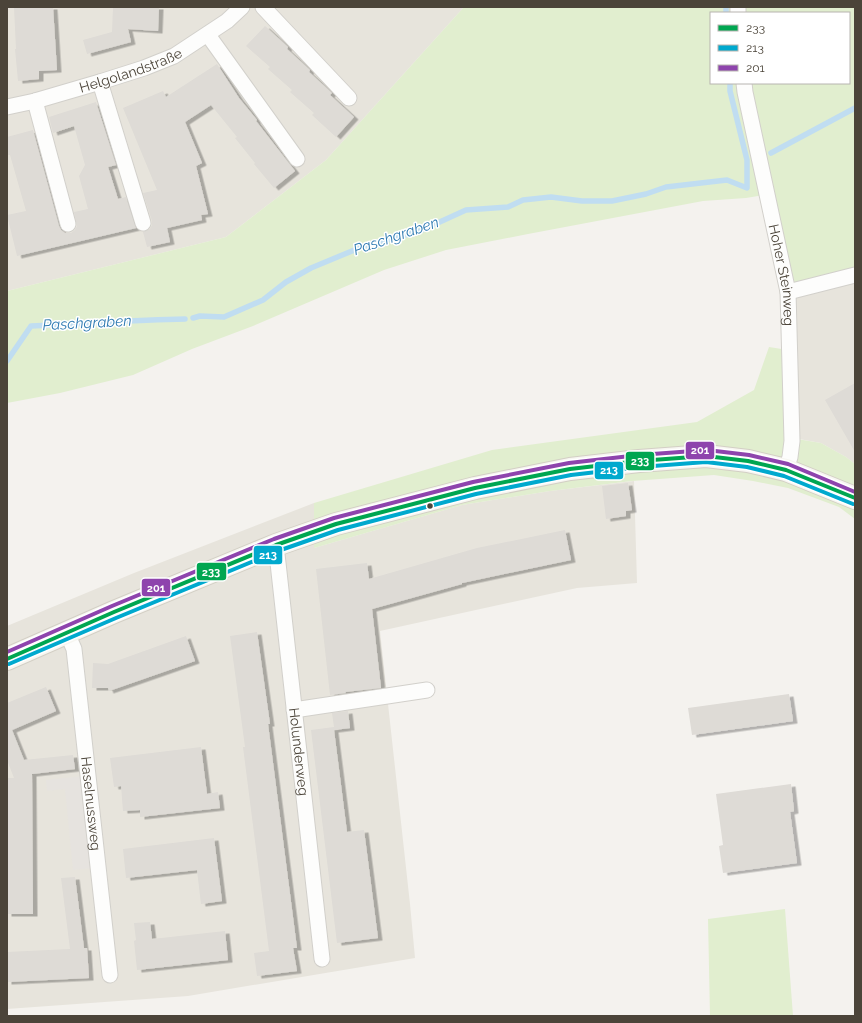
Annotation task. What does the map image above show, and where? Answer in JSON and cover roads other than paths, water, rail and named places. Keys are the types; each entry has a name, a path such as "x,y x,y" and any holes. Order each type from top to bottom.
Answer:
{"main road":[{"path":"7,659 276,545 336,524 475,488 570,469 639,461 706,456 748,461 786,470 855,498"}],"street":[{"name":"Helgolandstraße","path":"7,107 35,101 100,82 144,68 174,56 208,35 227,21 242,7"},
{"path":"262,7 349,98"},
{"path":"208,35 297,159"},
{"path":"100,82 143,223"},
{"name":"Hoher Steinweg","path":"744,84 788,292 792,441 790,458 786,470"},
{"path":"35,101 68,224"},
{"path":"788,292 855,275"},
{"name":"Holunderweg","path":"276,545 322,959"},
{"name":"Haselnussweg","path":"67,633 74,649 110,975"},
{"path":"294,710 427,690"}],"waterway":[{"path":"726,7 726,12"},
{"name":"Paschgraben","path":"193,318 200,316 224,317 263,300 286,282 311,268 364,246 420,231 466,210 508,207 523,200 551,197 582,201 612,201 646,194 666,187 727,180 747,188 747,160 730,91 730,84"},
{"name":"Paschgraben","path":"771,153 855,108"},
{"name":"Paschgraben","path":"7,361 31,326 185,319"}]}
